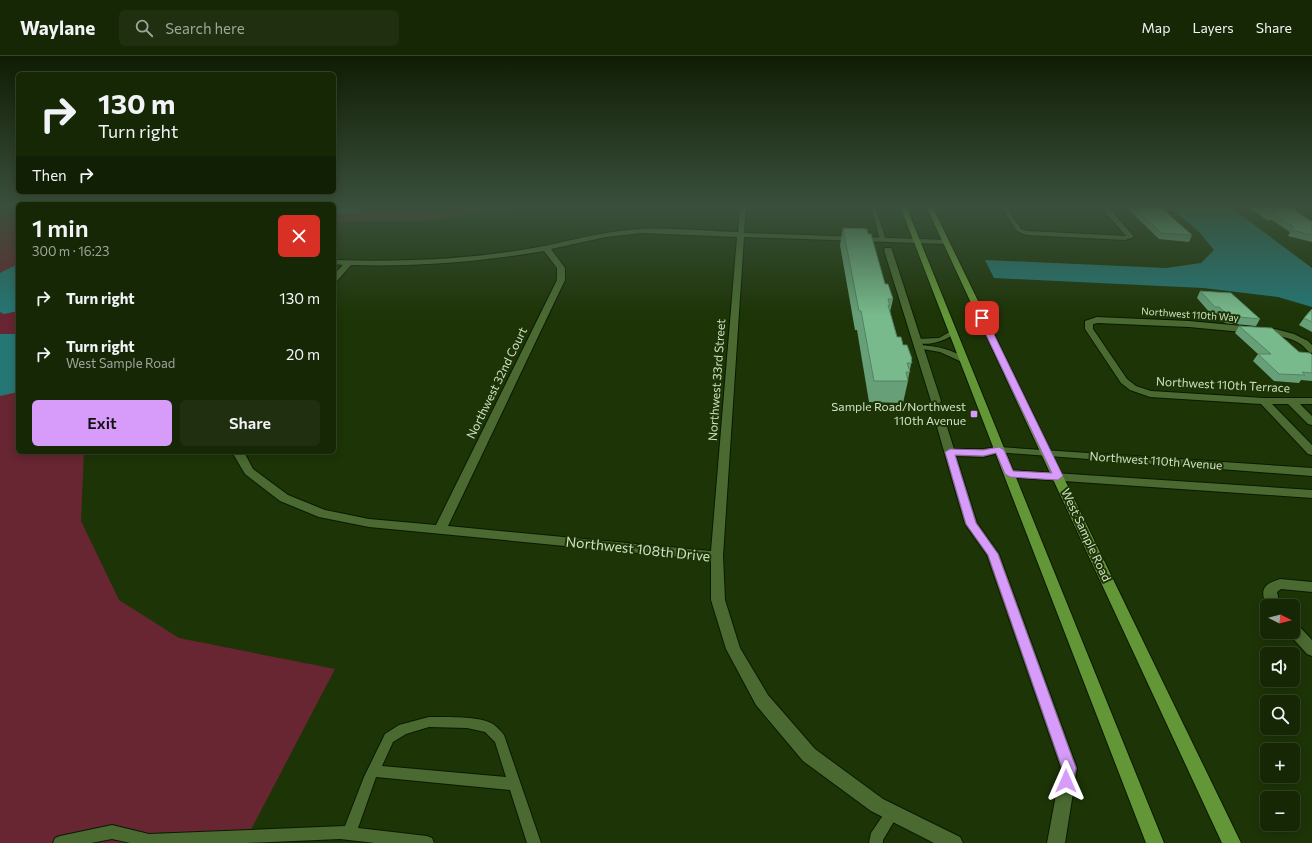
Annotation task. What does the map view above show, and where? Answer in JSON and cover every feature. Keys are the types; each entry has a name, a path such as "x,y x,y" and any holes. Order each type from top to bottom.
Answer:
{"main road":[{"path":"917,243 999,450 1010,474 1155,843"},
{"name":"West Sample Road","path":"946,243 1232,843"}],"street":[{"path":"336,262 459,259 546,248 567,243"},
{"name":"Northwest 33rd Street","path":"717,556 739,243"},
{"name":"Northwest 32nd Court","path":"440,530 561,280 561,268 546,248"},
{"path":"888,250 936,401"},
{"path":"336,277 349,262"},
{"name":"Northwest 110th Way","path":"1133,388 1124,381 1088,329 1088,323 1096,320 1189,324 1275,332 1291,336 1304,343 1312,350"},
{"name":"Northwest 110th Terrace","path":"1133,388 1150,394 1264,401 1312,401"},
{"path":"1264,401 1312,452"},
{"path":"1291,401 1312,422"},
{"path":"942,427 971,524 993,554 1069,768 1056,843"},
{"name":"Northwest 110th Avenue","path":"950,452 983,453 999,450 1046,452 1312,472"},
{"name":"Northwest 108th Drive","path":"239,454 248,471 284,498 323,514 369,523 717,556 718,600 733,649 762,700 809,755 877,805 954,843"},
{"name":"Northwest 110th Avenue","path":"1010,474 1312,494"},
{"path":"1272,599 1270,589 1280,584 1312,587"},
{"path":"1300,637 1312,650"}],"lane":[{"path":"918,344 948,338 953,332"},
{"path":"918,344 945,350 964,361"},
{"path":"349,833 373,771 389,738 403,729 429,722 467,723 488,727 500,738 534,843"},
{"path":"373,771 515,784"},
{"path":"876,841 893,813"},
{"path":"60,843 112,832 148,842 340,832 427,843"}],"shaded area":[{"path":"0,243 16,243 16,454 84,454 81,521 119,600 179,638 335,669 244,843 0,843"}],"water":[{"path":"1208,243 1278,243 1312,268 1312,307 1278,297 1203,288 994,278 985,260 1166,268 1201,263 1214,250"},
{"path":"16,265 16,311 4,314 0,312 0,273"},
{"path":"0,334 16,334 16,392 0,396"}],"building":[{"path":"846,243 873,243 885,284 888,284 893,299 888,299 890,306 888,305 897,337 901,337 903,345 907,345 912,359 912,363 907,363 910,372 906,372 908,381 874,381 861,311 859,311"},
{"path":"1200,291 1231,293 1260,319 1229,316 1219,307 1215,307"},
{"path":"1312,309 1312,322 1304,318"},
{"path":"1239,326 1272,328 1299,352 1310,353 1312,355 1312,373 1302,372 1305,375 1279,374 1258,354 1271,354"}],"place":[{"name":"Sample Road/Northwest 110th Avenue","path":"974,414"}],"route":[{"path":"982,318 1058,476 1010,474 999,450 983,453 950,452 971,524 993,554 1069,768 1066,781"}]}
